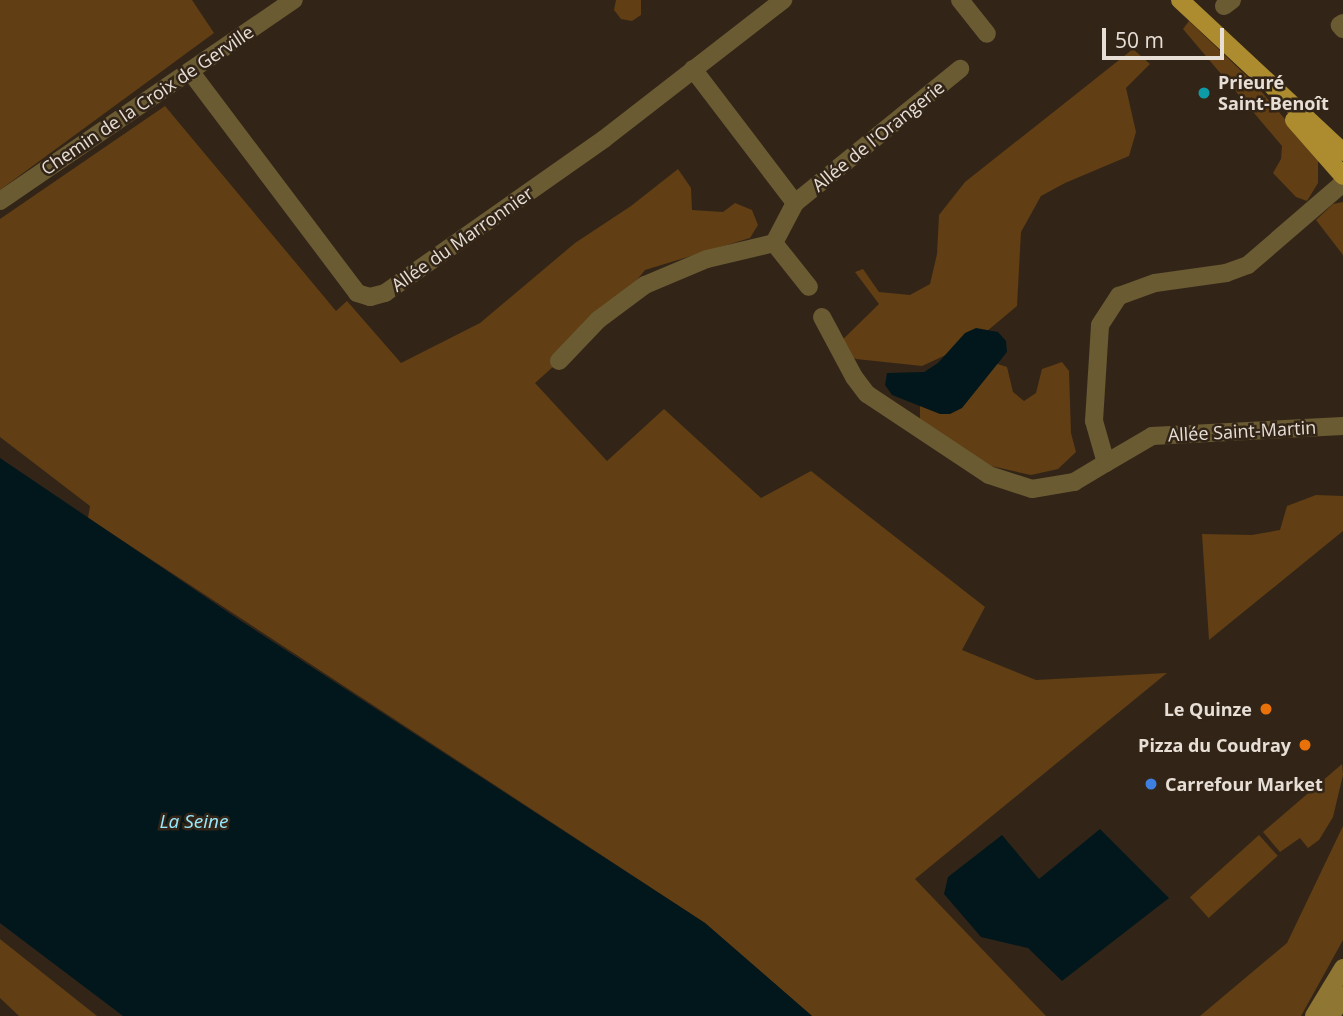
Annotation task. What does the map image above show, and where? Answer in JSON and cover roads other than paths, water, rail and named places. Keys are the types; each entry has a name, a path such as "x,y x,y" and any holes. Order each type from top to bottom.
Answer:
{"main road":[{"path":"1180,0 1343,152"},
{"path":"1233,52 1343,176"},
{"path":"1314,1016 1343,968"},
{"path":"1331,1016 1343,995"}],"street":[{"name":"Chemin de la Croix de Gerville","path":"0,201 294,0"},
{"name":"Allée du Marronnier","path":"190,71 357,293 370,297 385,293 604,139 783,0"},
{"path":"960,0 986,34"},
{"path":"1343,23 1340,25 1343,29"},
{"path":"559,361 598,320 645,285 707,259 774,243 795,204 694,69"},
{"name":"Allée de l'Orangerie","path":"795,204 960,69"},
{"path":"1107,463 1094,421 1100,325 1119,296 1155,283 1226,273 1248,265 1343,183"},
{"path":"774,243 809,286"},
{"name":"Allée Saint-Martin","path":"822,317 854,377 867,394 989,475 1032,489 1074,482 1152,436 1343,426"}],"water":[{"path":"976,328 998,332 1006,341 1007,352 962,408 950,414 940,414 892,395 885,385 887,373 924,372 938,363 965,333"},
{"name":"La Seine","path":"0,458 241,621 705,923 812,1016 123,1016 0,923"},
{"path":"1100,829 1169,898 1062,981 1028,948 981,937 944,894 948,877 1002,835 1039,879"}],"place":[{"name":"Prieuré Saint-Benoît","path":"1204,93"},
{"name":"Le Quinze","path":"1266,709"},
{"name":"Pizza du Coudray","path":"1305,745"},
{"name":"Carrefour Market","path":"1151,784"}]}
